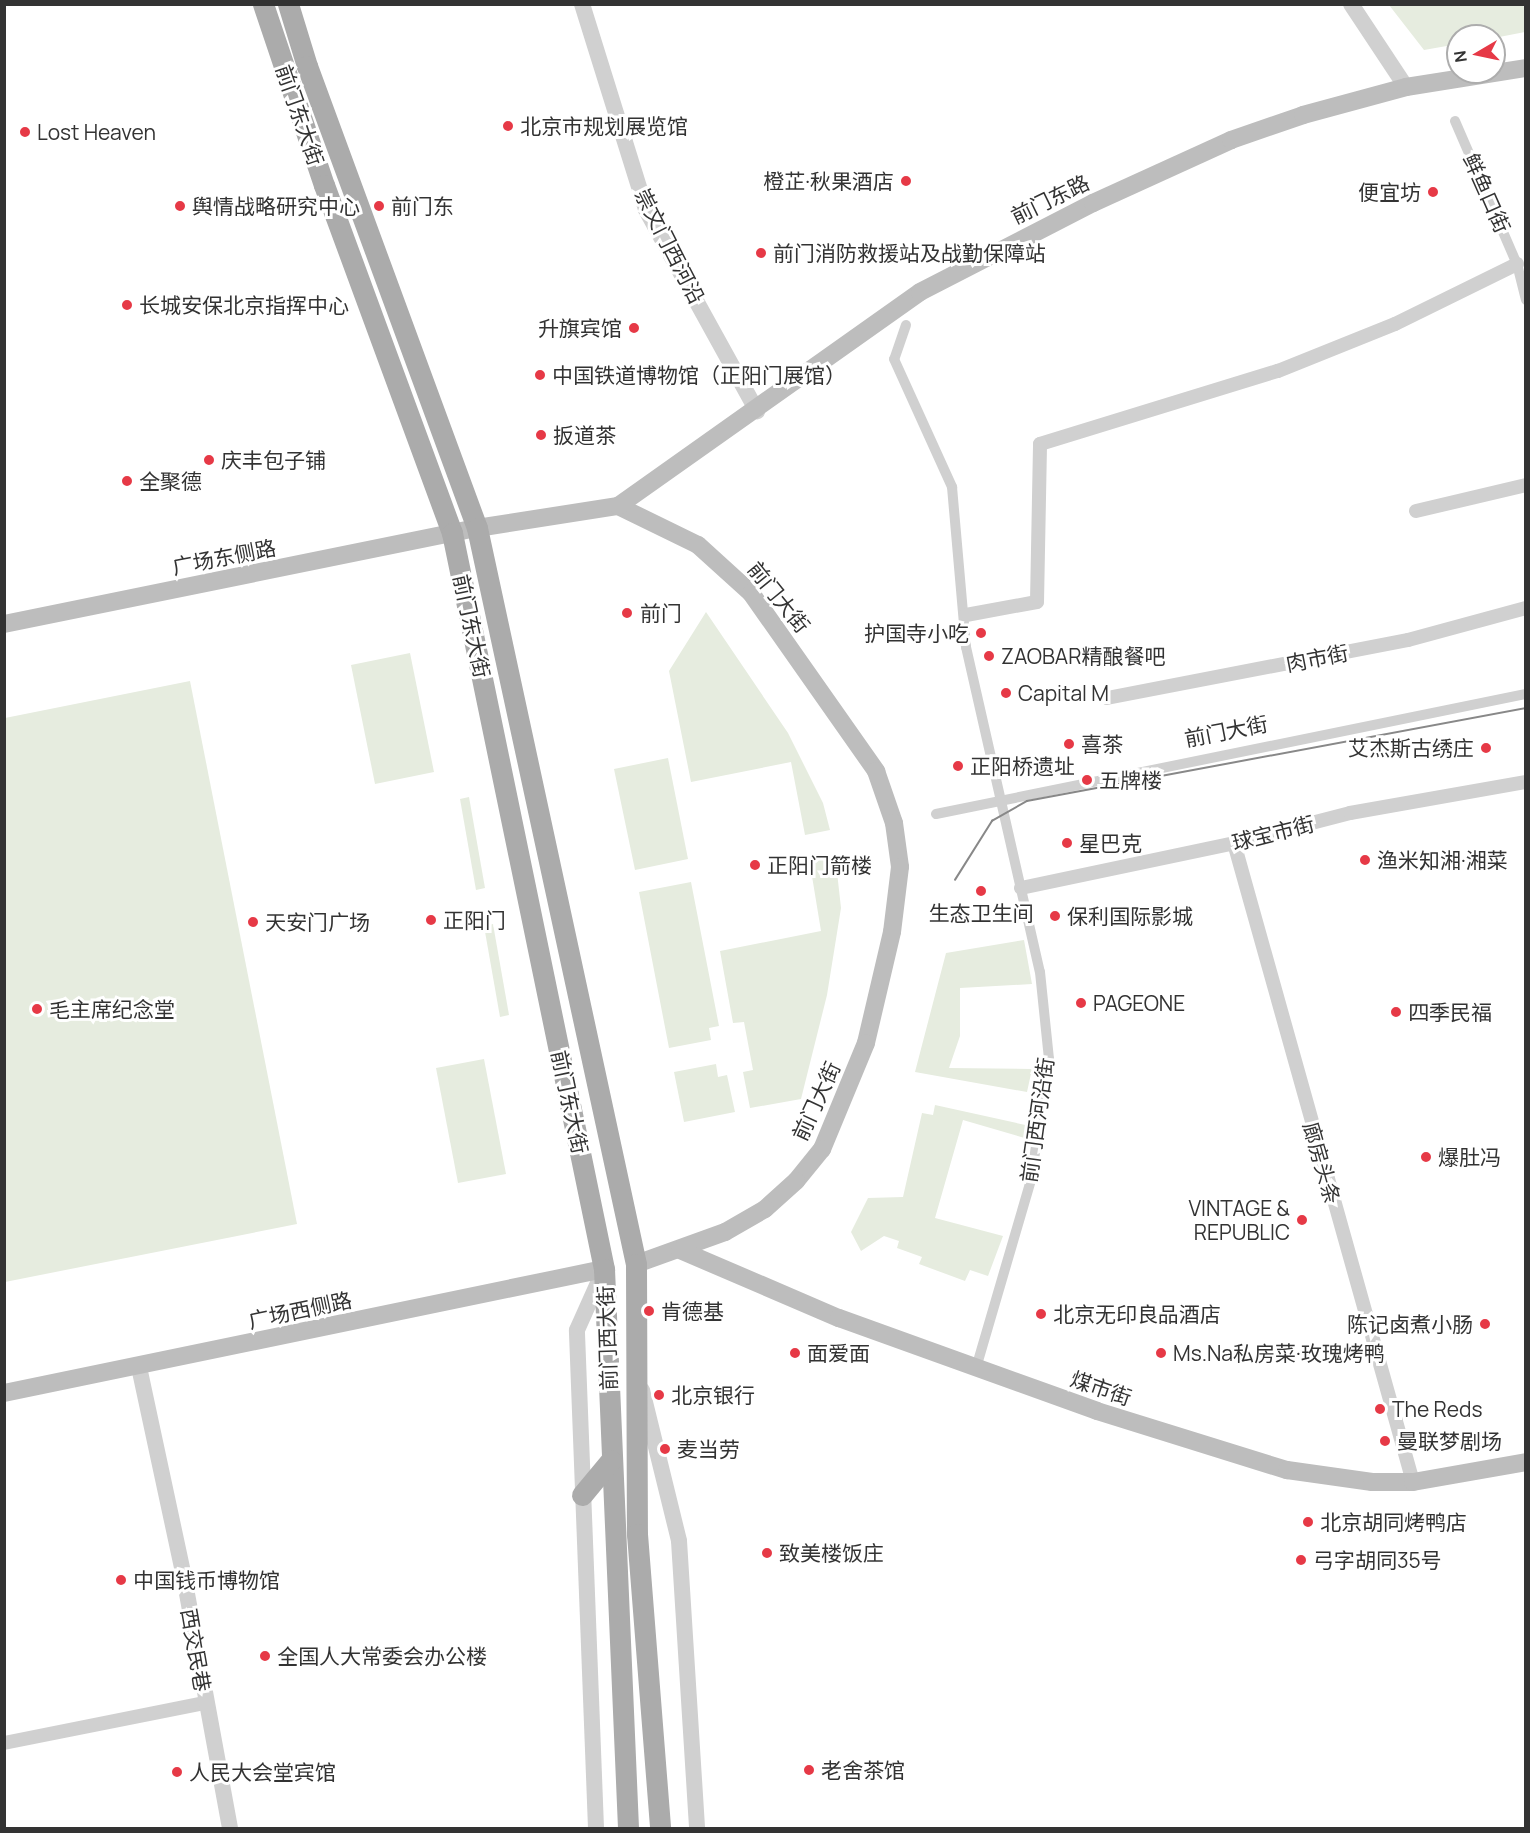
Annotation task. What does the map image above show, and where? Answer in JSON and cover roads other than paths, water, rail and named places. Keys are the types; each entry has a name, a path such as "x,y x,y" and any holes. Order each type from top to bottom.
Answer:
{"main road":[{"name":"前门东大街","path":"263,4 324,184 453,533 604,1269"},
{"name":"前门东大街","path":"288,4 307,66 477,528 636,1263"},
{"name":"前门东路","path":"618,506 757,411 920,292 1015,241 1232,140 1303,115 1406,87 1526,68"},
{"name":"广场东侧路","path":"4,624 477,528 618,506"},
{"name":"前门大街","path":"618,506 698,545 750,593 876,771 894,823 900,867 892,932 866,1043 831,1131 796,1181 765,1209 725,1232 680,1250 636,1263"},
{"name":"煤市街","path":"680,1250 763,1288 976,1368 1097,1411 1287,1470 1372,1482 1413,1482 1526,1461"},
{"path":"604,1269 636,1263"},
{"name":"前门西大街","path":"636,1263 637,1534 660,1828"},
{"name":"前门西大街","path":"604,1269 628,1828"},
{"name":"广场西侧路","path":"4,1393 139,1367 604,1269"},
{"path":"582,1495 611,1460"}],"street":[{"name":"崇文门西河沿","path":"582,4 646,210 757,411"},
{"path":"1351,4 1406,87"},
{"name":"鲜鱼口街","path":"1455,121 1522,262 1526,300"},
{"path":"966,615 1037,602 1040,444 1278,371 1395,324 1522,262"},
{"name":"前门西河沿街","path":"906,325 894,359 951,487 966,615 966,647 1040,972 1049,1059 1031,1180 976,1368"},
{"path":"1416,511 1526,485"},
{"name":"肉市街","path":"1107,698 1408,640 1526,608"},
{"name":"前门大街","path":"936,814 1001,798 1526,694"},
{"name":"球宝市街","path":"1021,888 1234,843 1350,813 1526,782"},
{"name":"廊房头条","path":"1234,843 1413,1482"},
{"name":"前门西大街","path":"596,1828 577,1330 604,1269"},
{"name":"前门西大街","path":"635,1361 679,1541 697,1828"},
{"name":"西交民巷","path":"139,1367 183,1572 205,1702 231,1828"},
{"path":"4,1743 205,1702"}],"tram line":[{"path":"955,880 992,821 1027,801 1526,708"}],"place":[{"name":"北京市规划展览馆","path":"508,126"},
{"name":"Lost Heaven","path":"25,132"},
{"name":"橙芷·秋果酒店","path":"906,181"},
{"name":"便宜坊","path":"1433,192"},
{"name":"舆情战略研究中心","path":"180,206"},
{"name":"前门东","path":"379,206"},
{"name":"前门消防救援站及战勤保障站","path":"761,253"},
{"name":"长城安保北京指挥中心","path":"127,305"},
{"name":"升旗宾馆","path":"634,328"},
{"name":"中国铁道博物馆（正阳门展馆）","path":"540,375"},
{"name":"扳道茶","path":"541,435"},
{"name":"庆丰包子铺","path":"209,460"},
{"name":"全聚德","path":"127,481"},
{"name":"前门","path":"627,613"},
{"name":"护国寺小吃","path":"981,633"},
{"name":"ZAOBAR精酿餐吧","path":"989,656"},
{"name":"Capital M","path":"1006,693"},
{"name":"喜茶","path":"1069,744"},
{"name":"艾杰斯古绣庄","path":"1486,748"},
{"name":"正阳桥遗址","path":"958,766"},
{"name":"五牌楼","path":"1087,780"},
{"name":"星巴克","path":"1067,843"},
{"name":"渔米知湘·湘菜","path":"1365,860"},
{"name":"正阳门箭楼","path":"755,865"},
{"name":"生态卫生间","path":"981,891"},
{"name":"保利国际影城","path":"1055,916"},
{"name":"正阳门","path":"431,920"},
{"name":"天安门广场","path":"253,922"},
{"name":"PAGEONE","path":"1081,1003"},
{"name":"毛主席纪念堂","path":"37,1009"},
{"name":"四季民福","path":"1396,1012"},
{"name":"爆肚冯","path":"1426,1157"},
{"name":"VINTAGE & REPUBLIC","path":"1302,1220"},
{"name":"肯德基","path":"649,1311"},
{"name":"北京无印良品酒店","path":"1041,1314"},
{"name":"陈记卤煮小肠","path":"1485,1324"},
{"name":"面爱面","path":"795,1353"},
{"name":"Ms.Na私房菜·玫瑰烤鸭","path":"1161,1353"},
{"name":"北京银行","path":"659,1395"},
{"name":"The Reds","path":"1380,1409"},
{"name":"曼联梦剧场","path":"1385,1441"},
{"name":"麦当劳","path":"665,1449"},
{"name":"北京胡同烤鸭店","path":"1308,1522"},
{"name":"致美楼饭庄","path":"767,1553"},
{"name":"弓字胡同35号","path":"1301,1560"},
{"name":"中国钱币博物馆","path":"121,1580"},
{"name":"全国人大常委会办公楼","path":"265,1656"},
{"name":"老舍茶馆","path":"809,1770"},
{"name":"人民大会堂宾馆","path":"177,1772"}]}
